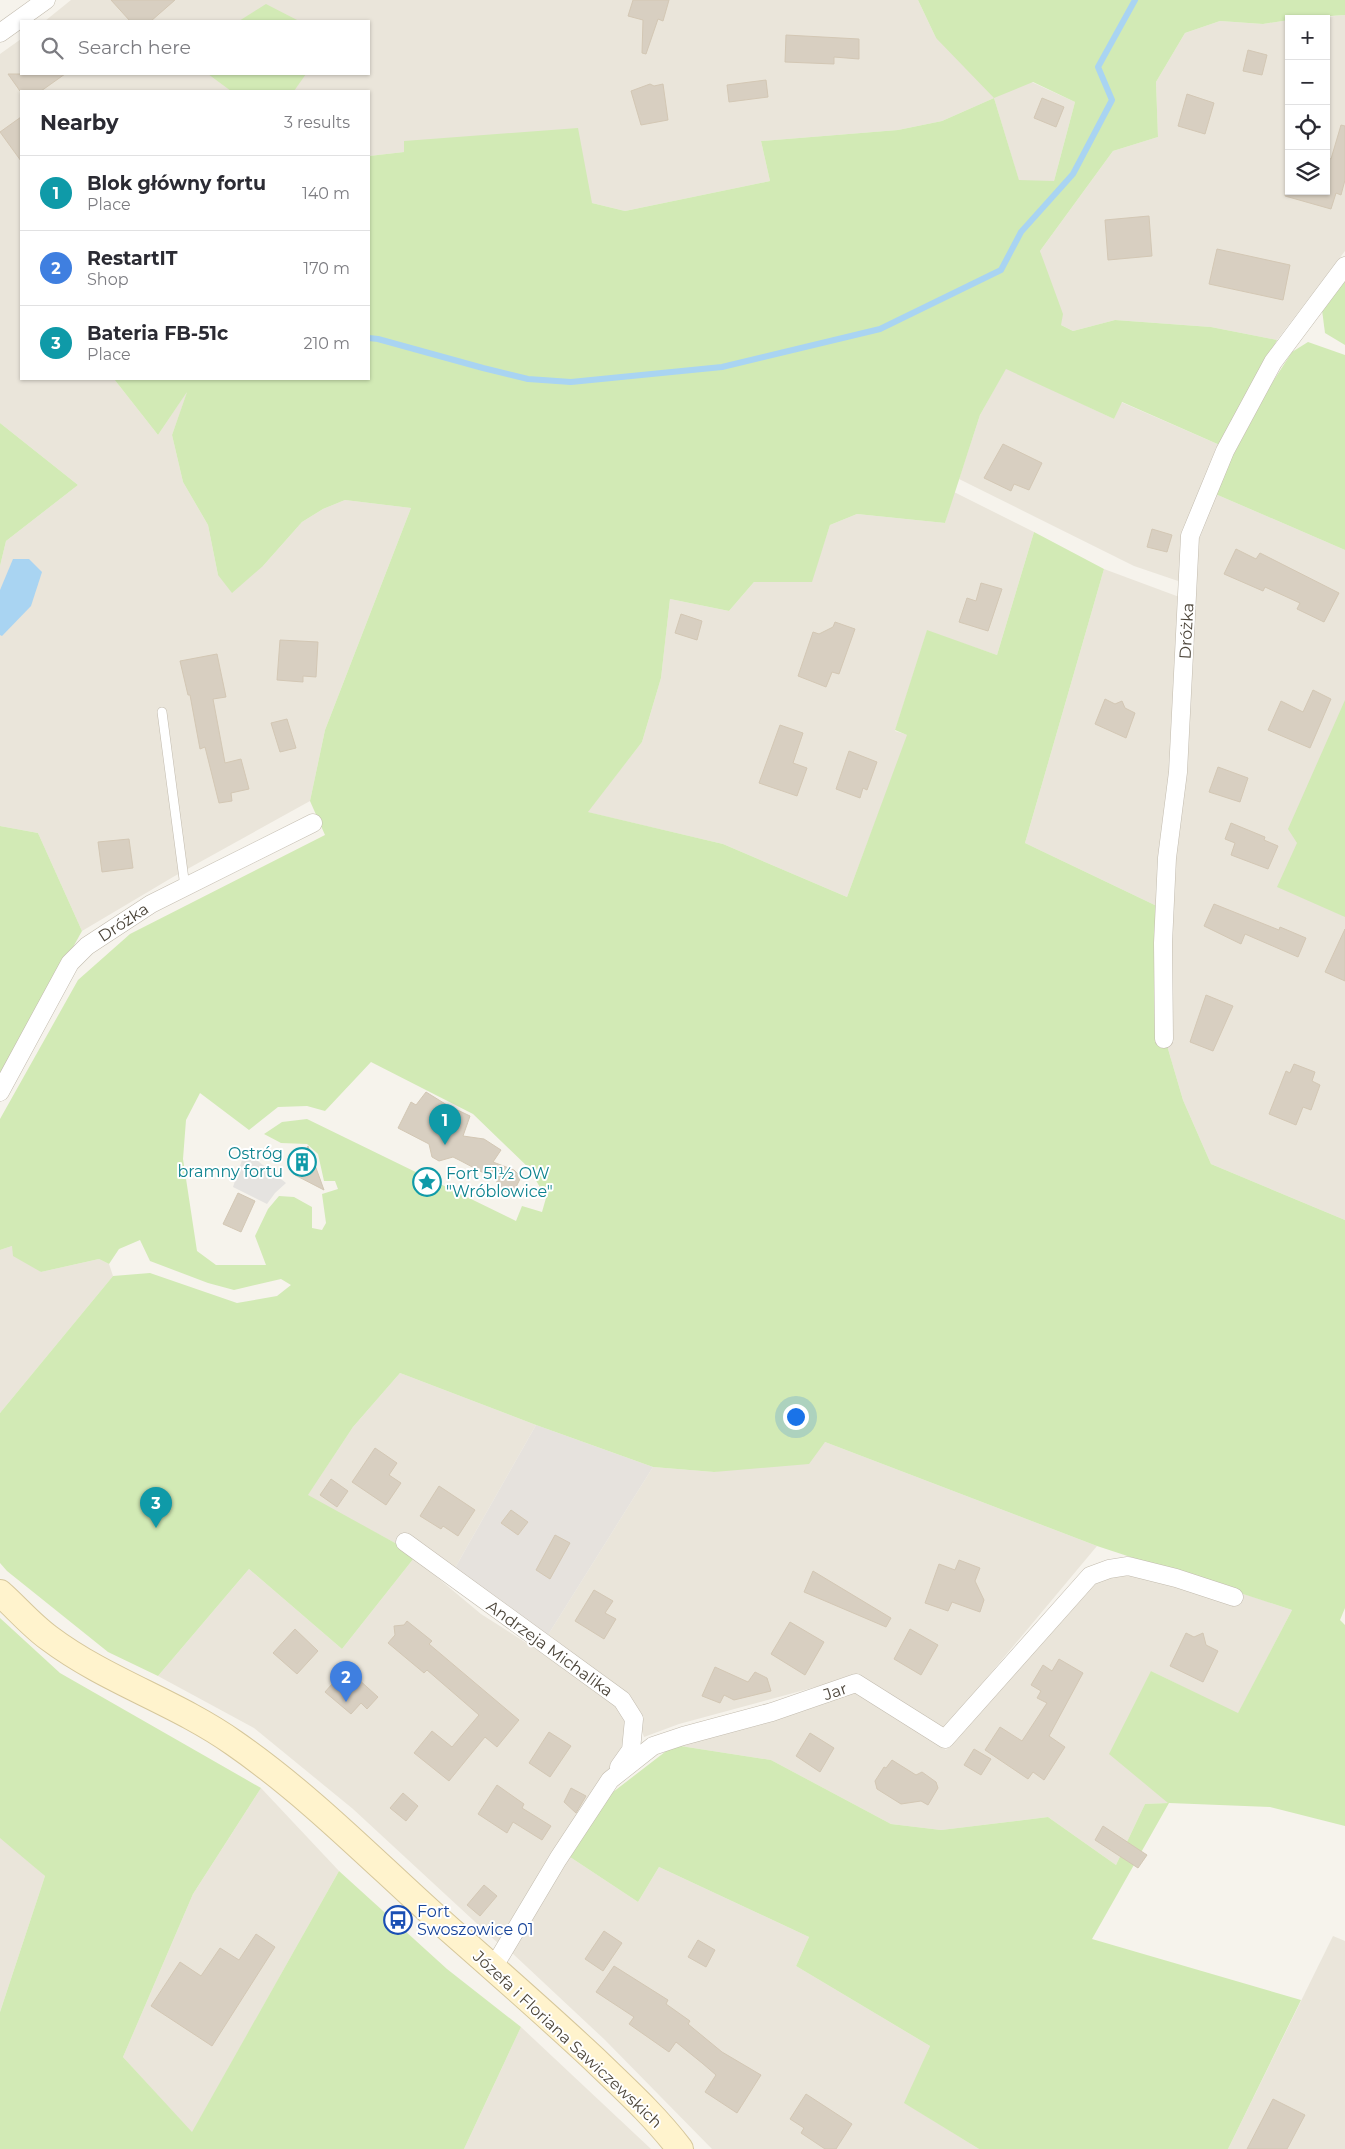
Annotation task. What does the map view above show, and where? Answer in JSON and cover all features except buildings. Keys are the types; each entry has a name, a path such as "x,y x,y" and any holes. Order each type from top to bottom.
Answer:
{"street":[{"path":"0,33 46,0"},
{"name":"Dróżka","path":"1164,1039 1163,943 1167,858 1178,772 1190,536 1225,451 1273,362 1345,266"},
{"name":"Dróżka","path":"0,1092 70,963 87,946 151,904 313,823"},
{"name":"Andrzeja Michalika","path":"405,1542 622,1700 634,1719 631,1750 610,1780"},
{"name":"Jar","path":"493,1968 558,1860 610,1780 653,1746 772,1712 856,1683 945,1739 1090,1576 1109,1569 1128,1566 1176,1578 1234,1597"},
{"name":"Józefa i Floriana Sawiczewskich","path":"0,1593 48,1638 97,1668 196,1719 231,1740 305,1796 559,2026 628,2092 680,2149"}],"lane":[{"path":"162,712 186,887"}],"shaded area":[{"path":"71,0 918,0 936,38 1075,102 1054,181 1019,181 994,98 942,121 898,130 761,141 770,181 625,211 592,203 404,141 404,152 370,156 370,90 20,90 20,380 115,380 158,435 188,390 172,435 183,482 208,525 218,575 263,566 302,522 323,509 345,500 411,508 325,730 310,801 173,877 82,931 38,833 0,826 0,566 6,541 78,485 0,423 0,54 20,40 20,75 370,75 370,20 46,20"},
{"path":"1345,15 1345,251 1277,340 1211,327 1115,320 1073,331 1061,325 1040,251 1113,151 1158,137 1156,82 1185,33 1220,21 1263,24 1285,21 1285,195 1330,195 1330,17"},
{"path":"1006,368 1114,419 1121,402 1222,446 1181,582 1134,566 959,479 980,415"},
{"path":"954,492 1034,532 997,655 927,631 895,731 908,735 847,897 723,844 587,812 642,742 661,678 670,599 729,611 754,582 811,582 830,525 857,514 945,523"},
{"path":"1213,493 1345,550 1345,1220 1211,1164 1183,1100 1166,1042 1173,844 1194,532"},
{"path":"1104,569 1182,598 1161,908 1025,843"},
{"path":"245,1151 286,1183 267,1204 233,1187"},
{"path":"12,1246 41,1272 99,1259 109,1264 113,1276 0,1413 0,1250"},
{"path":"400,1373 536,1425 455,1568 406,1533 397,1544 307,1496 353,1427"},
{"path":"536,1425 653,1467 548,1635 455,1568"},
{"path":"825,1442 1097,1546 944,1729 860,1675 679,1724 644,1737 630,1698 548,1635 653,1467 714,1472"},
{"path":"414,1558 481,1614 619,1702 628,1721 619,1757 499,1944 353,1809 254,1728 158,1676 249,1569 342,1649"},
{"path":"1127,1572 1241,1593 1292,1610 1238,1714 1151,1671 1169,1803 1145,1804 1116,1865 1048,1817 941,1830 891,1824 771,1760 674,1745 853,1690 946,1750 993,1691 1097,1580"},
{"path":"261,1788 339,1871 192,2133 123,2057 193,1894"},
{"path":"0,1835 45,1876 0,2012"},
{"path":"567,1855 638,1902 659,1867 809,1937 796,1966 930,2046 905,2103 979,2149 712,2149 605,2040 511,1952"},
{"path":"1333,1936 1345,1941 1345,2149 1228,2149"},
{"path":"521,2027 651,2149 464,2149"}],"green space":[{"path":"918,0 1345,0 1345,15 1285,15 1285,21 1263,24 1220,21 1185,33 1156,82 1158,137 1113,151 1040,251 1063,314 1061,325 1073,331 1115,320 1211,327 1277,340 1222,446 1122,402 1114,419 1006,369 980,415 945,523 857,514 830,525 812,582 754,582 729,611 670,599 661,678 642,742 588,812 723,844 847,897 907,735 895,730 927,630 997,655 1034,532 1104,569 1025,843 1161,908 1166,1042 1183,1100 1211,1164 1345,1220 1345,1608 1340,1620 1345,1625 1345,1826 1270,1807 1169,1803 1092,1939 1301,2000 1228,2149 979,2149 904,2103 930,2046 796,1966 809,1937 659,1867 638,1902 567,1855 604,1799 674,1745 771,1760 891,1824 941,1830 1048,1817 1116,1865 1145,1804 1168,1803 1109,1754 1151,1671 1238,1713 1292,1610 1097,1546 825,1442 809,1464 714,1472 653,1467 400,1373 353,1427 308,1495 397,1544 414,1558 342,1649 249,1569 158,1676 108,1652 7,1571 0,1563 0,1413 113,1276 150,1273 237,1303 277,1296 291,1285 281,1279 234,1290 208,1283 150,1261 140,1240 119,1249 109,1264 99,1259 41,1272 13,1256 12,1246 0,1250 0,1119 78,980 130,934 325,835 310,801 325,730 411,508 345,500 323,509 302,522 263,566 232,593 218,575 208,525 183,482 172,435 187,392 158,435 115,380 370,380 370,156 404,152 404,141 578,128 592,203 625,211 770,181 761,141 898,130 942,121 994,98 936,38","holes":["1033,82 1075,102 1054,181 1019,180 994,98","371,1062 473,1114 529,1168 546,1198 542,1212 522,1206 516,1221 307,1119 282,1122 264,1134 281,1143 307,1144 318,1154 324,1181 335,1181 338,1189 322,1194 326,1223 322,1230 312,1228 312,1207 294,1197 279,1196 268,1209 255,1236 266,1265 216,1265 197,1251 183,1159 186,1120 200,1093 249,1130 278,1107 307,1106 325,1111"]},
{"path":"266,4 297,20 241,20"},
{"path":"209,75 305,75 295,90 230,90"},
{"path":"1345,277 1345,345 1325,333 1322,310"},
{"path":"1308,342 1345,355 1345,550 1213,493 1270,386 1292,352"},
{"path":"0,423 78,485 6,541 0,566"},
{"path":"1345,700 1345,917 1277,887 1297,843 1288,829"},
{"path":"0,826 38,833 82,931 0,1078"},
{"path":"0,1618 60,1673 261,1788 193,1894 123,2057 192,2132 339,1871 447,1969 521,2027 464,2149 0,2149 0,2012 45,1876 0,1838"}],"water":[{"path":"13,559 29,559 42,572 31,606 2,636 0,635 0,590"}],"waterway":[{"path":"370,338 528,379 571,382 722,367 880,329 1001,270 1021,232 1073,174 1112,100 1098,67 1135,0"}],"place":[{"name":"Blok główny fortu","path":"445,1145"},
{"name":"Ostróg bramny fortu","path":"302,1162"},
{"name":"Fort 51½ OW \"Wróblowice\"","path":"427,1182"},
{"name":"Bateria FB-51c","path":"156,1528"},
{"name":"RestartIT","path":"346,1702"},
{"name":"Fort Swoszowice 01","path":"398,1920"}]}
